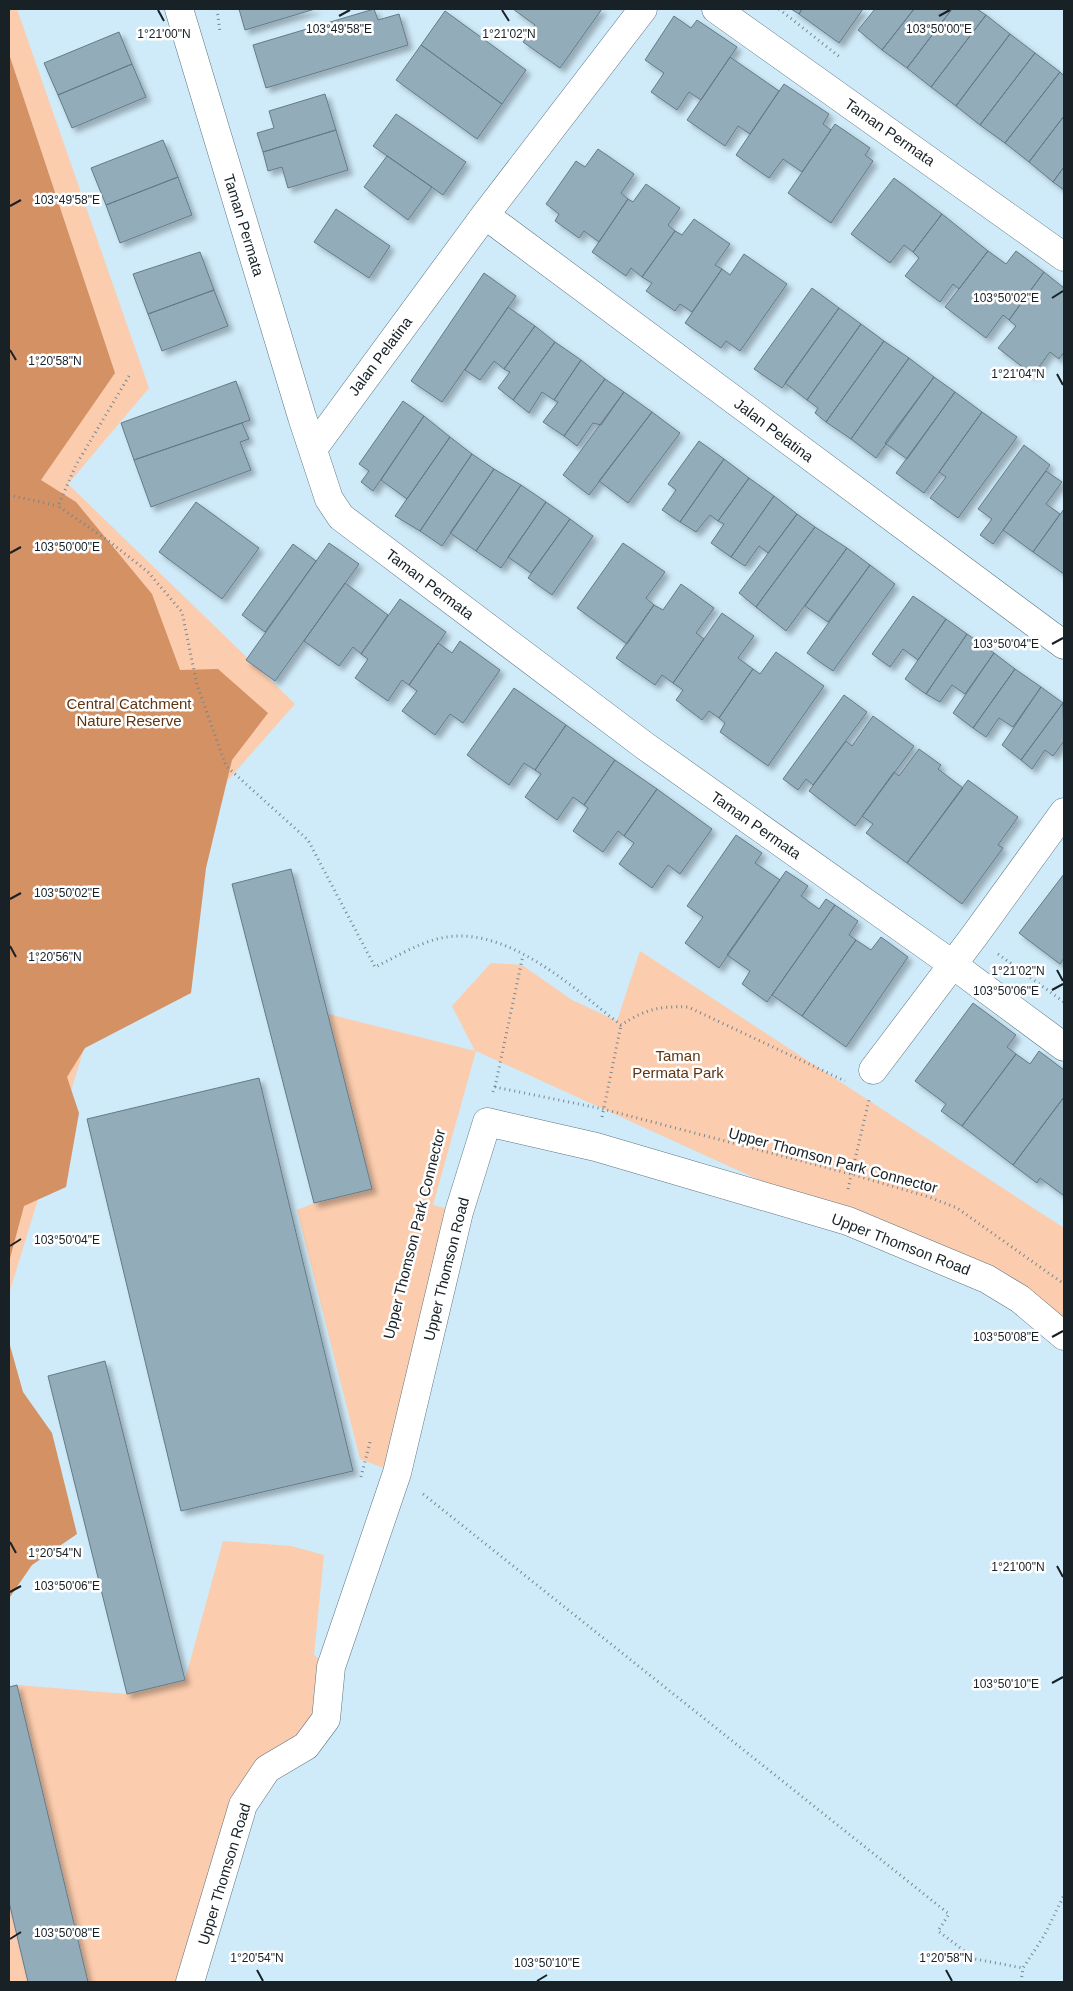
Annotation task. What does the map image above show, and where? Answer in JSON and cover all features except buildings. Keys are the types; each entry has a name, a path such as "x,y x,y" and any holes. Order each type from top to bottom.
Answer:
{"street":[{"name":"Taman Permata","path":"179,9 313,450 329,498 341,517 645,746 952,964 1064,1047"},
{"name":"Jalan Pelatina","path":"313,450 485,215 643,9"},
{"name":"Taman Permata","path":"716,9 1064,257"},
{"name":"Jalan Pelatina","path":"485,215 1064,645"},
{"path":"872,1080 952,964 1064,812"},
{"name":"Upper Thomson Road","path":"190,1982 242,1805 267,1769 306,1746 326,1719 331,1667 397,1473 459,1212 487,1122 596,1148 841,1220 971,1270 1020,1299 1064,1336"}],"path":[{"path":"217,9 220,34"},
{"path":"58,506 76,465 129,376"},
{"path":"9,496 58,506 110,542 148,572 182,612 197,685 226,766 308,840 375,967 441,938 469,936 497,941 552,972 621,1025"},
{"path":"975,935 1064,1002"},
{"path":"487,1122 523,955"},
{"path":"596,1148 621,1025 641,1012 665,1006 688,1007 859,1088 872,1080"},
{"path":"841,1220 872,1080"},
{"name":"Upper Thomson Park Connector","path":"494,1087 604,1109 852,1174 957,1208 1064,1284"},
{"path":"360,1482 372,1434"},
{"path":"397,1473 949,1914 938,1931 975,1959 1023,1968"},
{"path":"1021,1982 1023,1968 1044,1936 1064,1894"}],"green space":[{"name":"Central Catchment Nature Reserve","path":"9,9 17,9 149,388 68,484 295,704 133,888 9,1294"},
{"name":"Central Catchment Nature Reserve","path":"9,54 115,373 41,480 76,502 152,594 180,670 218,669 268,713 232,760 206,868 191,993 85,1048 67,1077 79,1113 66,1187 24,1206 9,1262"},
{"name":"Taman Permata Park","path":"640,951 1064,1228 1064,1336 1020,1299 476,1051 433,1205 459,1212 397,1473 360,1459 297,1210 314,1203 372,1188 328,1014 475,1051 452,1006 491,963 522,965 572,1000 617,1021"},
{"path":"9,1342 23,1392 52,1433 77,1534 32,1565 10,1597"},
{"path":"223,1541 291,1546 324,1555 314,1655 331,1667 326,1719 267,1769 190,1982 88,1982 17,1685 127,1694 185,1680"},
{"path":"9,1902 28,1982 9,1982"}]}
